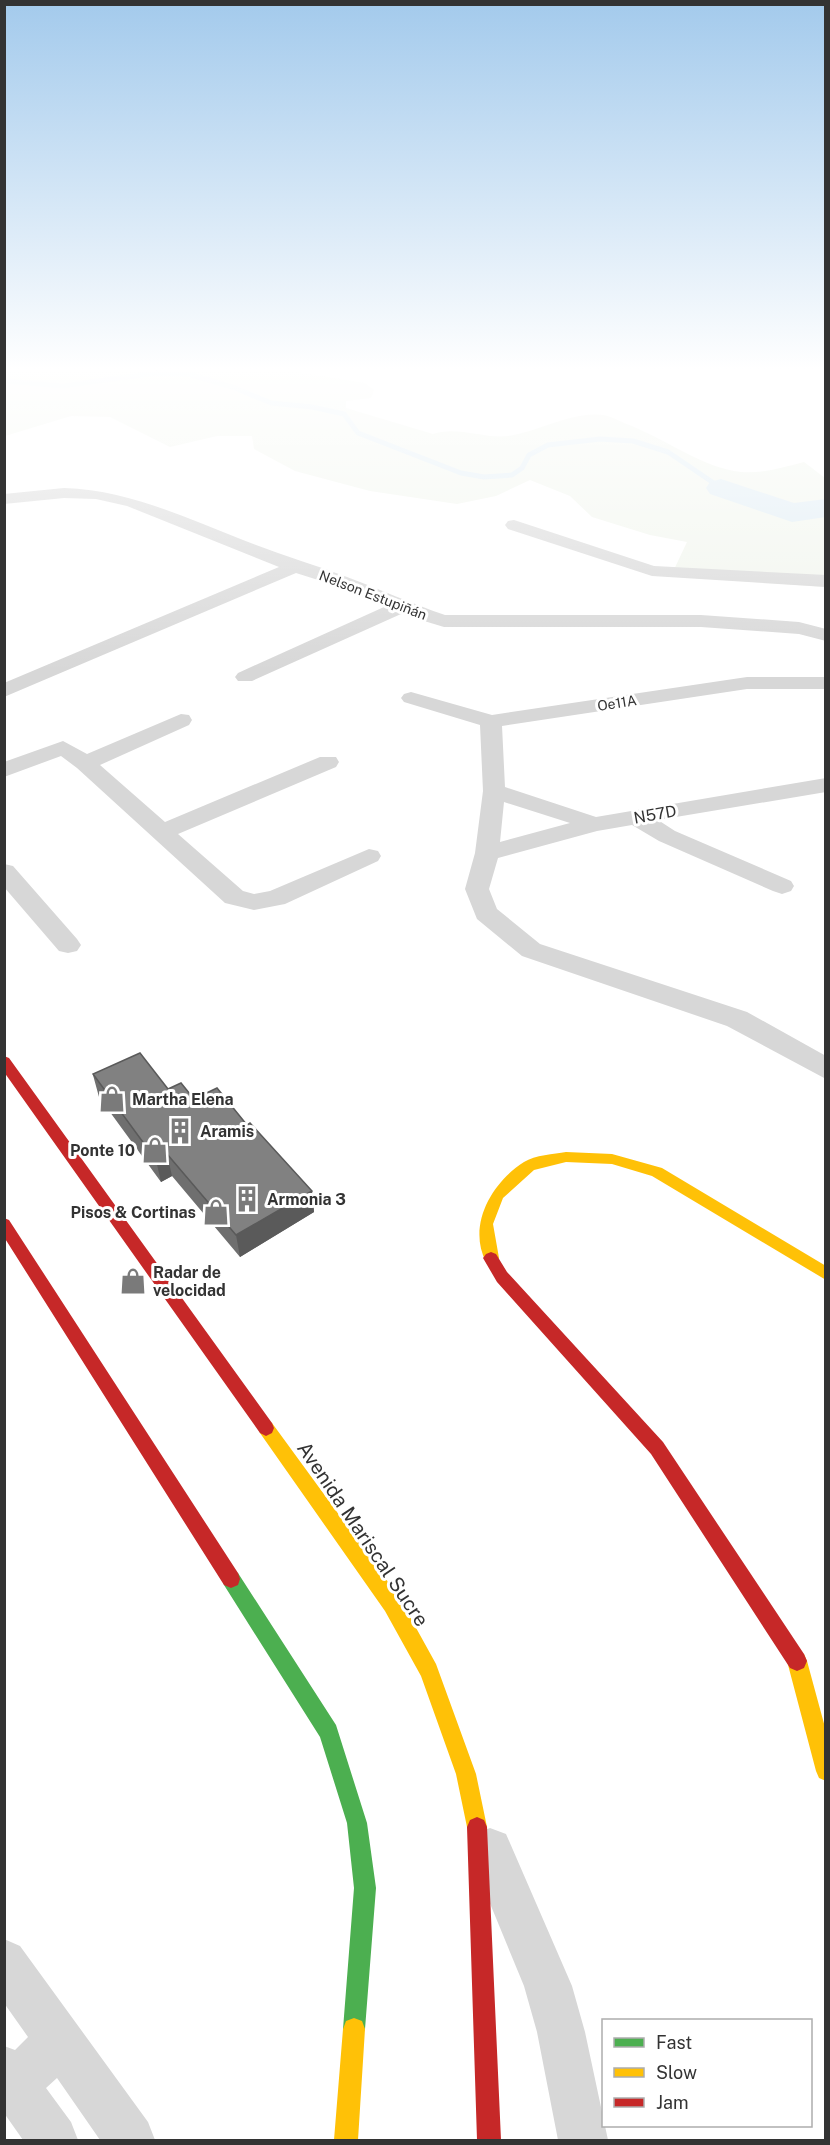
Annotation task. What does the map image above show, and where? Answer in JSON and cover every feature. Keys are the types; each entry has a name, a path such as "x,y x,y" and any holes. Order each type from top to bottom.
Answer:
{"main road":[{"name":"Avenida Mariscal Sucre","path":"4,1061 392,1604 429,1671 466,1774 477,1823 489,2140"},
{"path":"825,1274 657,1172 612,1160 566,1157 531,1166 497,1195 486,1224 489,1254 502,1277 657,1448 798,1662 825,1771"},
{"path":"4,1224 328,1732 357,1823 365,1888 339,2132"}],"street":[{"name":"Nelson Estupiñán","path":"4,499 64,493 96,494 132,502 295,567 341,581 400,607 444,621 614,619 701,621 799,628 825,635"},
{"path":"514,525 652,571 825,580"},
{"path":"4,691 295,567"},
{"path":"245,677 400,607"},
{"name":"Oe11A","path":"411,698 491,722 747,683 825,683"},
{"path":"85,763 181,720"},
{"path":"491,722 494,791 487,853 477,889 486,913 531,950 736,1019 825,1069"},
{"path":"4,770 63,748 85,763 234,897 254,902 276,898 369,856"},
{"path":"161,832 328,762"},
{"name":"N57D","path":"487,853 595,824 825,785"},
{"path":"494,791 595,824"},
{"path":"637,818 667,836 782,886"},
{"path":"4,871 68,945"},
{"path":"477,1823 548,1986 561,2032 583,2140"},
{"path":"4,1962 130,2140"},
{"path":"53,2140 10,2078 60,2040"}],"shaded area":[{"path":"295,471 816,471 825,478 825,587 671,576 687,542 650,535 592,517 570,496 530,480 496,496 457,504 370,491"}],"building":[{"path":"140,1053 168,1089 181,1083 194,1099 217,1088 247,1125 250,1123 312,1191 236,1235 167,1154 156,1160 93,1074"}],"waterway":[{"path":"456,471 484,477 512,475 518,471"},
{"path":"696,471 721,488"},
{"path":"721,488 792,513 826,508"}],"traffic: fast":[{"path":"231,1579 329,1732 357,1823 365,1888 354,2029"}],"traffic: slow":[{"path":"491,1258 486,1224 497,1195 530,1165 566,1157 612,1159 657,1172 826,1274"},
{"path":"266,1428 392,1604 429,1671 466,1774 477,1827"},
{"path":"797,1661 826,1771"},
{"path":"346,2140 354,2029"}],"traffic: jam":[{"path":"4,1061 266,1428"},
{"path":"4,1224 231,1579"},
{"path":"491,1258 502,1277 657,1448 797,1661"},
{"path":"477,1827 489,2140"}],"place":[{"name":"Martha Elena","path":"112,1099"},
{"name":"Aramis","path":"180,1131"},
{"name":"Ponte 10","path":"155,1150"},
{"name":"Armonia 3","path":"247,1199"},
{"name":"Pisos & Cortinas","path":"216,1212"},
{"name":"Radar de velocidad","path":"133,1281"}]}
